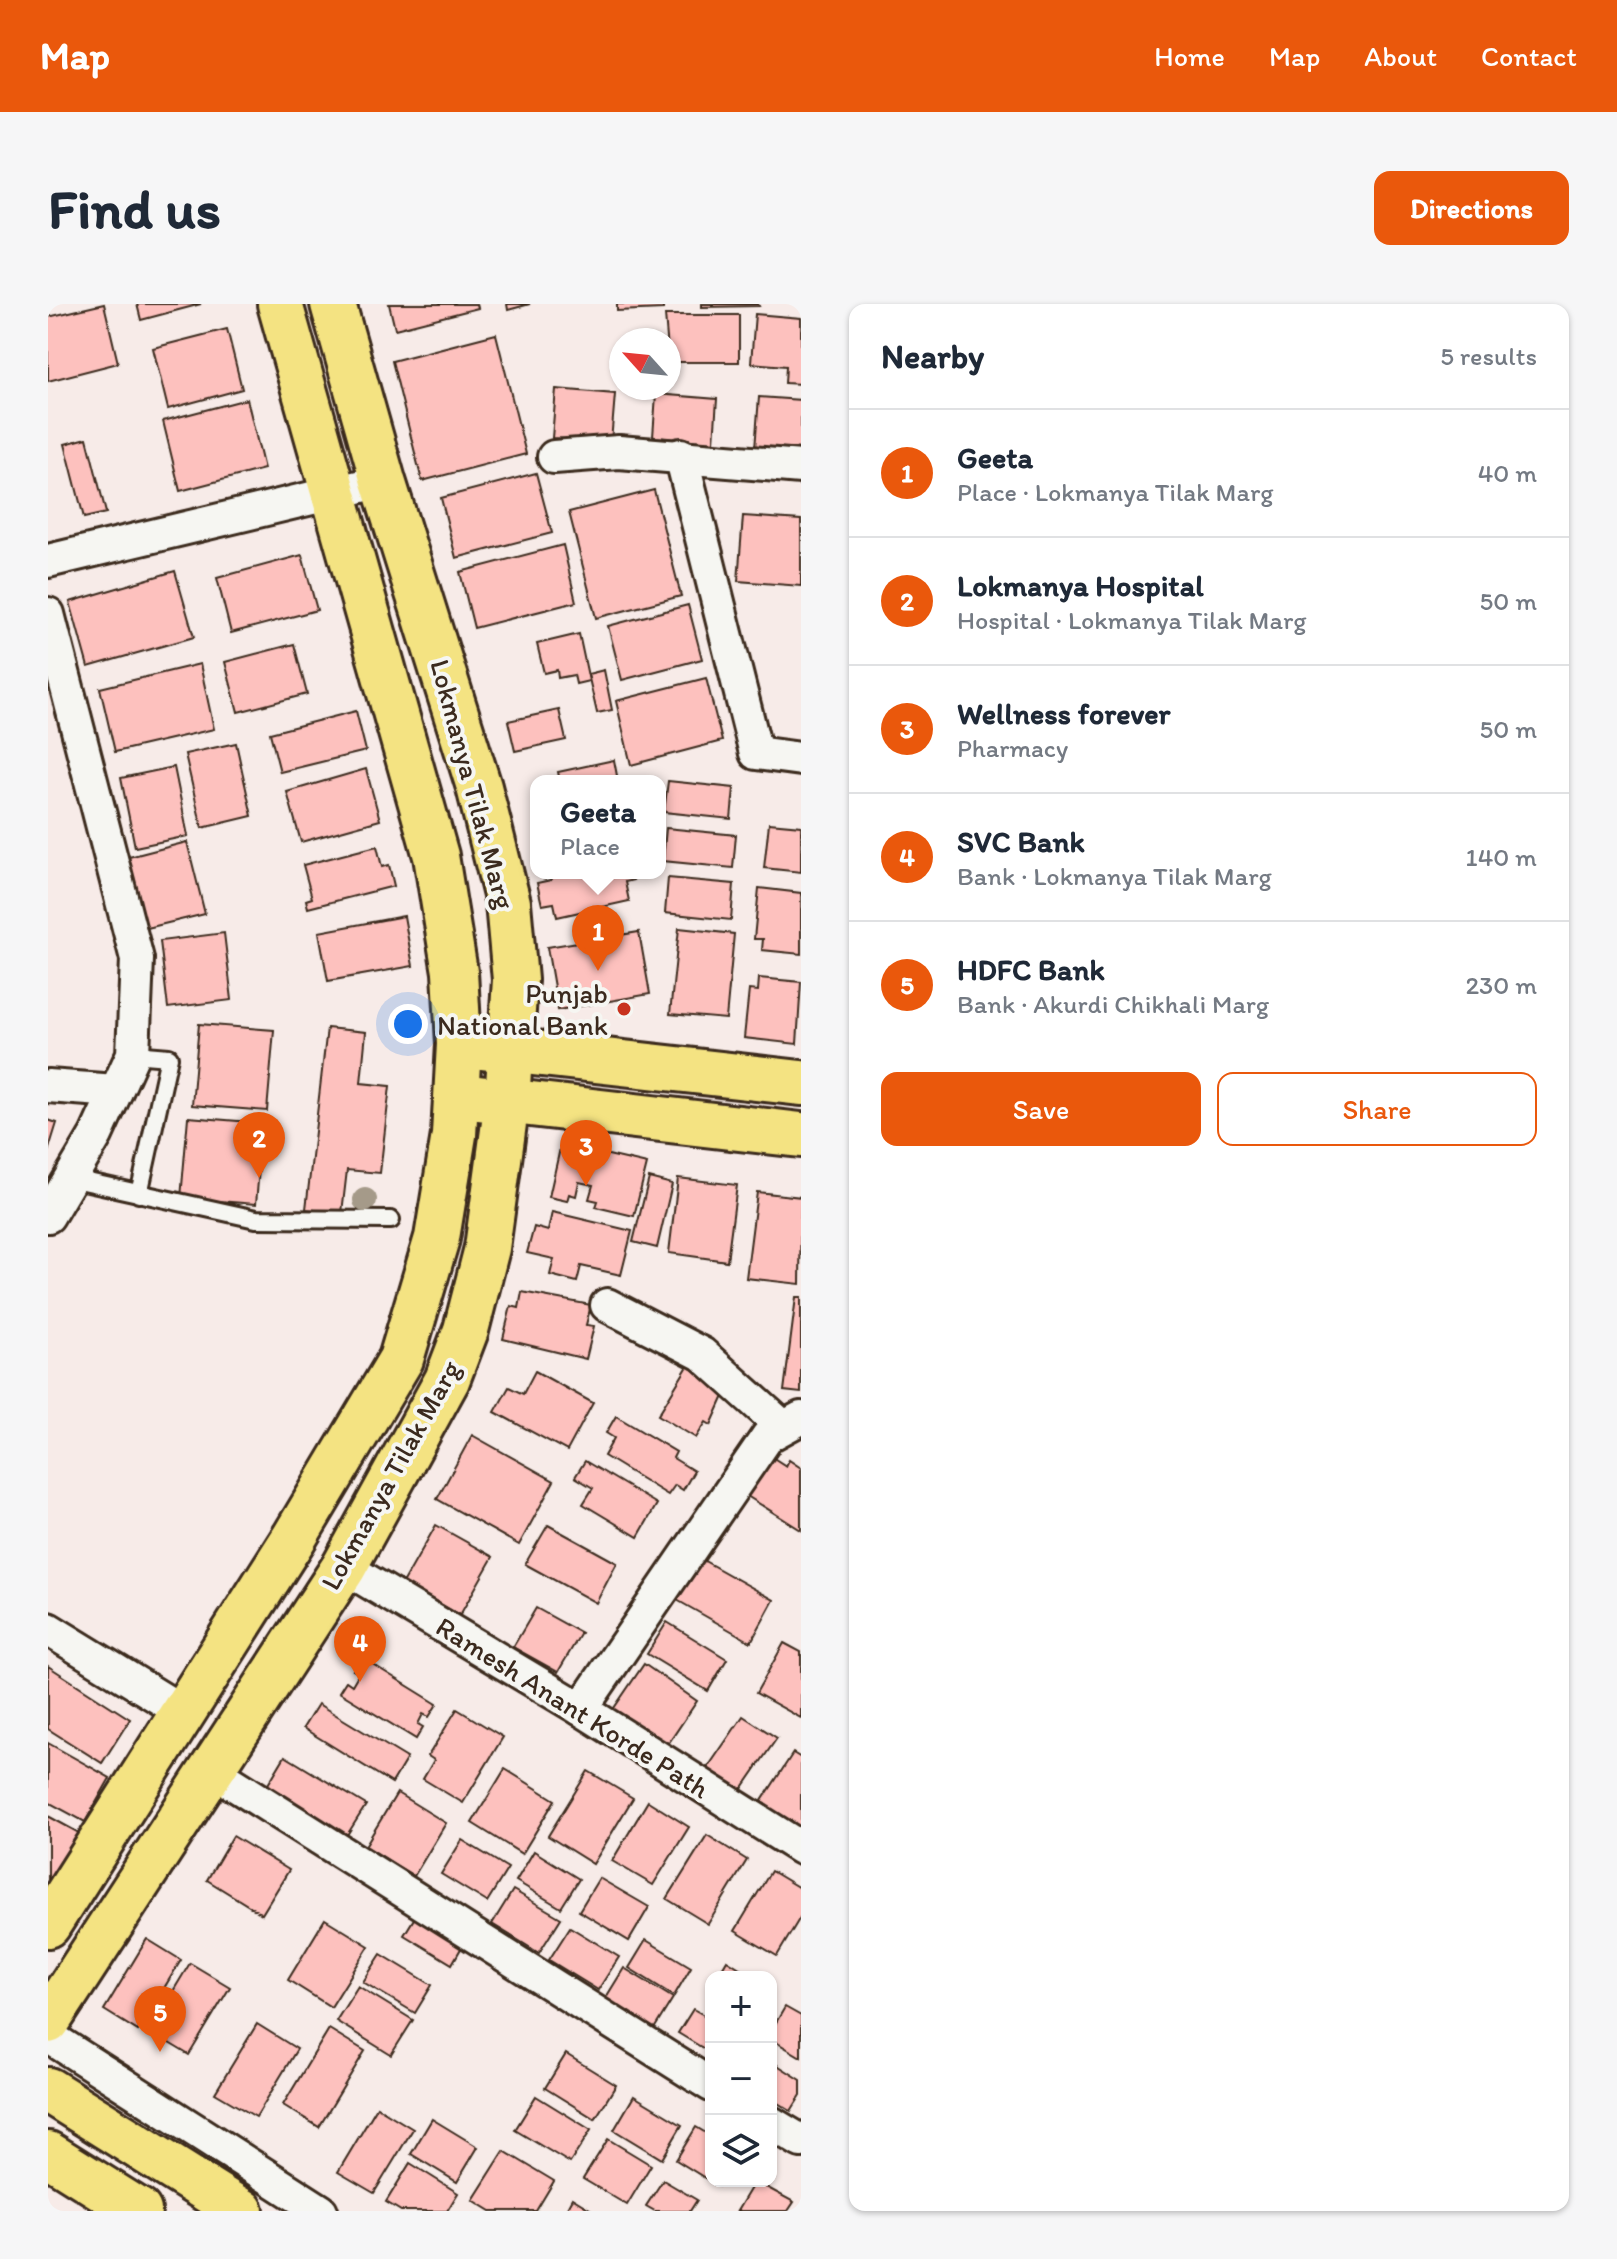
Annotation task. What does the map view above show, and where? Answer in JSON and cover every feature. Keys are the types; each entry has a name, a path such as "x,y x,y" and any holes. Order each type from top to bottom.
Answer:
{"main road":[{"name":"Lokmanya Tilak Marg","path":"48,1925 294,1538 401,1359 437,1238 456,1095 459,1044 455,972 436,856 280,304"},
{"name":"Lokmanya Tilak Marg","path":"48,2021 344,1567 447,1380 466,1330 487,1248 507,1101 515,980 508,903 479,787 383,481 333,304"},
{"path":"459,1044 801,1083"},
{"path":"456,1095 801,1135"},
{"path":"48,2090 241,2211"},
{"path":"48,2154 139,2211"}],"street":[{"path":"554,457 619,452 801,467"},
{"path":"681,455 756,753 801,759"},
{"path":"48,561 383,481"},
{"path":"48,614 137,959 133,1054 48,1216"},
{"path":"48,1086 116,1091"},
{"path":"581,1709 768,1436 792,1422 702,1354 607,1305"},
{"name":"Ramesh Anant Korde Path","path":"344,1567 581,1709 801,1848"},
{"path":"48,1629 183,1712"},
{"path":"210,1769 705,2081"},
{"path":"48,2036 321,2211"},
{"path":"777,2127 801,2141"}],"lane":[{"path":"133,1054 169,1057 139,1194"},
{"path":"70,1178 256,1219 391,1220"}],"building":[{"path":"104,304 118,363 48,381 48,317"},
{"path":"137,304 201,304 141,320"},
{"path":"389,304 477,304 478,308 395,329"},
{"path":"507,304 530,304 508,310"},
{"path":"617,304 663,304 663,309 617,311"},
{"path":"702,304 758,304 759,306 702,307"},
{"path":"755,314 801,318 801,384 785,383 786,366 751,363"},
{"path":"665,315 739,315 739,362 681,362 681,328 666,328"},
{"path":"227,329 242,389 168,409 153,348"},
{"path":"496,334 526,454 422,481 392,361"},
{"path":"556,389 609,393 609,400 614,400 611,442 552,438"},
{"path":"681,396 717,399 714,442 653,437 656,400 681,400"},
{"path":"759,397 801,400 801,452 755,449"},
{"path":"247,399 264,469 180,491 163,421"},
{"path":"87,438 106,513 84,518 65,444"},
{"path":"536,473 552,533 456,558 441,498"},
{"path":"654,490 681,596 596,618 569,512"},
{"path":"743,516 801,520 801,586 738,581"},
{"path":"563,545 576,602 474,628 460,572"},
{"path":"302,555 317,610 231,633 217,578"},
{"path":"175,571 194,637 88,667 70,602"},
{"path":"688,605 702,659 622,680 608,626"},
{"path":"579,634 589,681 576,684 574,675 558,678 557,670 544,673 537,644"},
{"path":"294,644 307,694 238,712 225,662"},
{"path":"200,664 214,729 115,752 100,688"},
{"path":"604,670 612,710 597,713 588,674"},
{"path":"706,678 722,741 631,765 616,701"},
{"path":"559,710 566,740 515,751 508,721"},
{"path":"356,711 366,751 280,772 270,733"},
{"path":"236,743 252,816 202,828 185,754"},
{"path":"614,760 617,775 559,775 558,772"},
{"path":"174,767 188,836 135,847 121,778"},
{"path":"366,769 380,820 301,842 287,792"},
{"path":"668,781 734,788 731,819 666,812"},
{"path":"769,823 801,826 801,872 764,868"},
{"path":"666,828 736,835 733,868 666,861"},
{"path":"187,842 205,914 143,929 125,858"},
{"path":"377,846 382,867 389,865 394,886 308,908 306,900 312,898 303,865"},
{"path":"668,878 734,884 731,920 665,913"},
{"path":"551,880 633,880 625,882 629,901 557,917 554,903 542,905 537,883"},
{"path":"759,888 801,893 801,954 762,950 763,939 754,939"},
{"path":"404,916 413,966 328,981 319,932"},
{"path":"679,928 734,934 726,1019 670,1014"},
{"path":"639,932 650,994 558,1010 547,947"},
{"path":"224,933 232,1000 168,1008 160,941"},
{"path":"759,978 801,982 797,1044 744,1038 749,990 758,991"},
{"path":"199,1024 274,1030 267,1111 192,1105"},
{"path":"327,1028 366,1032 361,1083 390,1086 380,1173 347,1170 342,1213 306,1209"},
{"path":"188,1117 263,1123 256,1204 181,1198"},
{"path":"48,1120 57,1123 48,1152"},
{"path":"561,1144 647,1164 634,1216 596,1207 598,1201 589,1199 593,1185 579,1182 576,1196 569,1194 567,1201 549,1197"},
{"path":"649,1178 672,1184 657,1248 633,1242"},
{"path":"678,1178 737,1185 727,1261 669,1253"},
{"path":"757,1192 801,1197 800,1284 746,1278"},
{"path":"552,1212 632,1231 621,1275 581,1266 577,1282 550,1275 554,1259 527,1253 534,1227 548,1231"},
{"path":"522,1292 591,1305 586,1325 594,1326 586,1359 503,1339 511,1306 519,1308"},
{"path":"796,1297 801,1297 801,1393 784,1391"},
{"path":"688,1366 725,1394 711,1425 706,1422 696,1438 658,1415"},
{"path":"535,1371 593,1403 567,1451 495,1412 509,1387 523,1394"},
{"path":"616,1416 676,1452 673,1458 694,1471 683,1490 675,1485 668,1495 604,1456 614,1438 606,1433"},
{"path":"472,1435 554,1481 519,1545 437,1499"},
{"path":"772,1457 786,1466 789,1460 801,1468 801,1530 747,1496"},
{"path":"585,1461 657,1504 638,1537 583,1504 593,1488 575,1477"},
{"path":"436,1525 493,1557 460,1615 403,1583"},
{"path":"548,1525 617,1563 596,1603 525,1564"},
{"path":"692,1554 774,1600 751,1642 668,1595"},
{"path":"536,1608 581,1633 558,1672 513,1647"},
{"path":"667,1622 727,1659 708,1691 647,1654"},
{"path":"784,1643 801,1652 801,1718 756,1693"},
{"path":"361,1657 437,1704 429,1717 423,1714 418,1724 423,1727 416,1739 339,1692 346,1681 352,1685 359,1673 353,1670"},
{"path":"644,1664 697,1701 666,1747 612,1711"},
{"path":"48,1666 130,1719 102,1763 48,1729"},
{"path":"318,1704 407,1758 392,1783 303,1728"},
{"path":"457,1709 503,1737 463,1803 423,1779 434,1760 428,1756"},
{"path":"743,1716 777,1738 737,1796 704,1773"},
{"path":"48,1743 110,1778 85,1822 48,1802"},
{"path":"793,1753 801,1758 801,1834 758,1807"},
{"path":"285,1756 366,1805 347,1835 267,1786"},
{"path":"505,1769 555,1800 522,1854 472,1823"},
{"path":"588,1771 633,1798 593,1864 548,1836"},
{"path":"397,1793 446,1823 414,1876 365,1846"},
{"path":"648,1801 689,1827 653,1885 612,1861"},
{"path":"48,1816 81,1834 48,1892"},
{"path":"707,1835 747,1860 708,1924 667,1899"},
{"path":"233,1836 289,1870 262,1914 207,1880"},
{"path":"462,1840 508,1868 487,1902 441,1874"},
{"path":"534,1851 579,1879 561,1908 516,1881"},
{"path":"771,1871 801,1889 801,1916 777,1956 735,1931"},
{"path":"599,1878 649,1907 629,1941 579,1911"},
{"path":"513,1890 561,1918 539,1953 492,1924"},
{"path":"420,1909 467,1938 452,1964 404,1935"},
{"path":"325,1919 369,1946 331,2007 288,1980"},
{"path":"570,1927 619,1957 598,1990 549,1960"},
{"path":"147,1939 181,1960 138,2031 104,2010"},
{"path":"646,1940 691,1967 674,1996 629,1968"},
{"path":"381,1954 432,1985 415,2013 363,1982"},
{"path":"727,1960 744,1971 721,1971"},
{"path":"190,1963 230,1987 189,2055 149,2031"},
{"path":"624,1968 673,1998 654,2029 605,1999"},
{"path":"358,1986 413,2020 391,2055 336,2021"},
{"path":"785,2007 801,2016 801,2057 777,2043 777,2021"},
{"path":"693,2009 705,2016 705,2049 678,2033"},
{"path":"257,2024 297,2049 256,2117 215,2093"},
{"path":"329,2029 365,2051 319,2127 283,2105"},
{"path":"566,2054 616,2085 595,2119 545,2088"},
{"path":"777,2065 801,2080 801,2095 791,2111 777,2103"},
{"path":"536,2096 591,2130 570,2163 515,2130"},
{"path":"634,2096 682,2125 662,2159 614,2130"},
{"path":"377,2107 413,2129 374,2193 338,2172"},
{"path":"432,2119 478,2147 457,2182 411,2154"},
{"path":"696,2127 705,2132 705,2178 676,2160"},
{"path":"608,2139 651,2165 627,2205 583,2179"},
{"path":"504,2151 554,2181 536,2211 491,2211 473,2200"},
{"path":"410,2163 458,2193 447,2211 401,2211 386,2202"},
{"path":"663,2180 697,2200 690,2211 655,2211 646,2206"},
{"path":"751,2187 766,2187 794,2202 788,2211 737,2211"},
{"path":"572,2198 593,2211 565,2211"}],"place":[{"name":"Geeta","path":"598,971"},
{"name":"Punjab National Bank","path":"624,1009"},
{"name":"Lokmanya Hospital","path":"259,1178"},
{"name":"Wellness forever","path":"586,1186"},
{"name":"SVC Bank","path":"360,1682"},
{"name":"HDFC Bank","path":"160,2052"}]}
